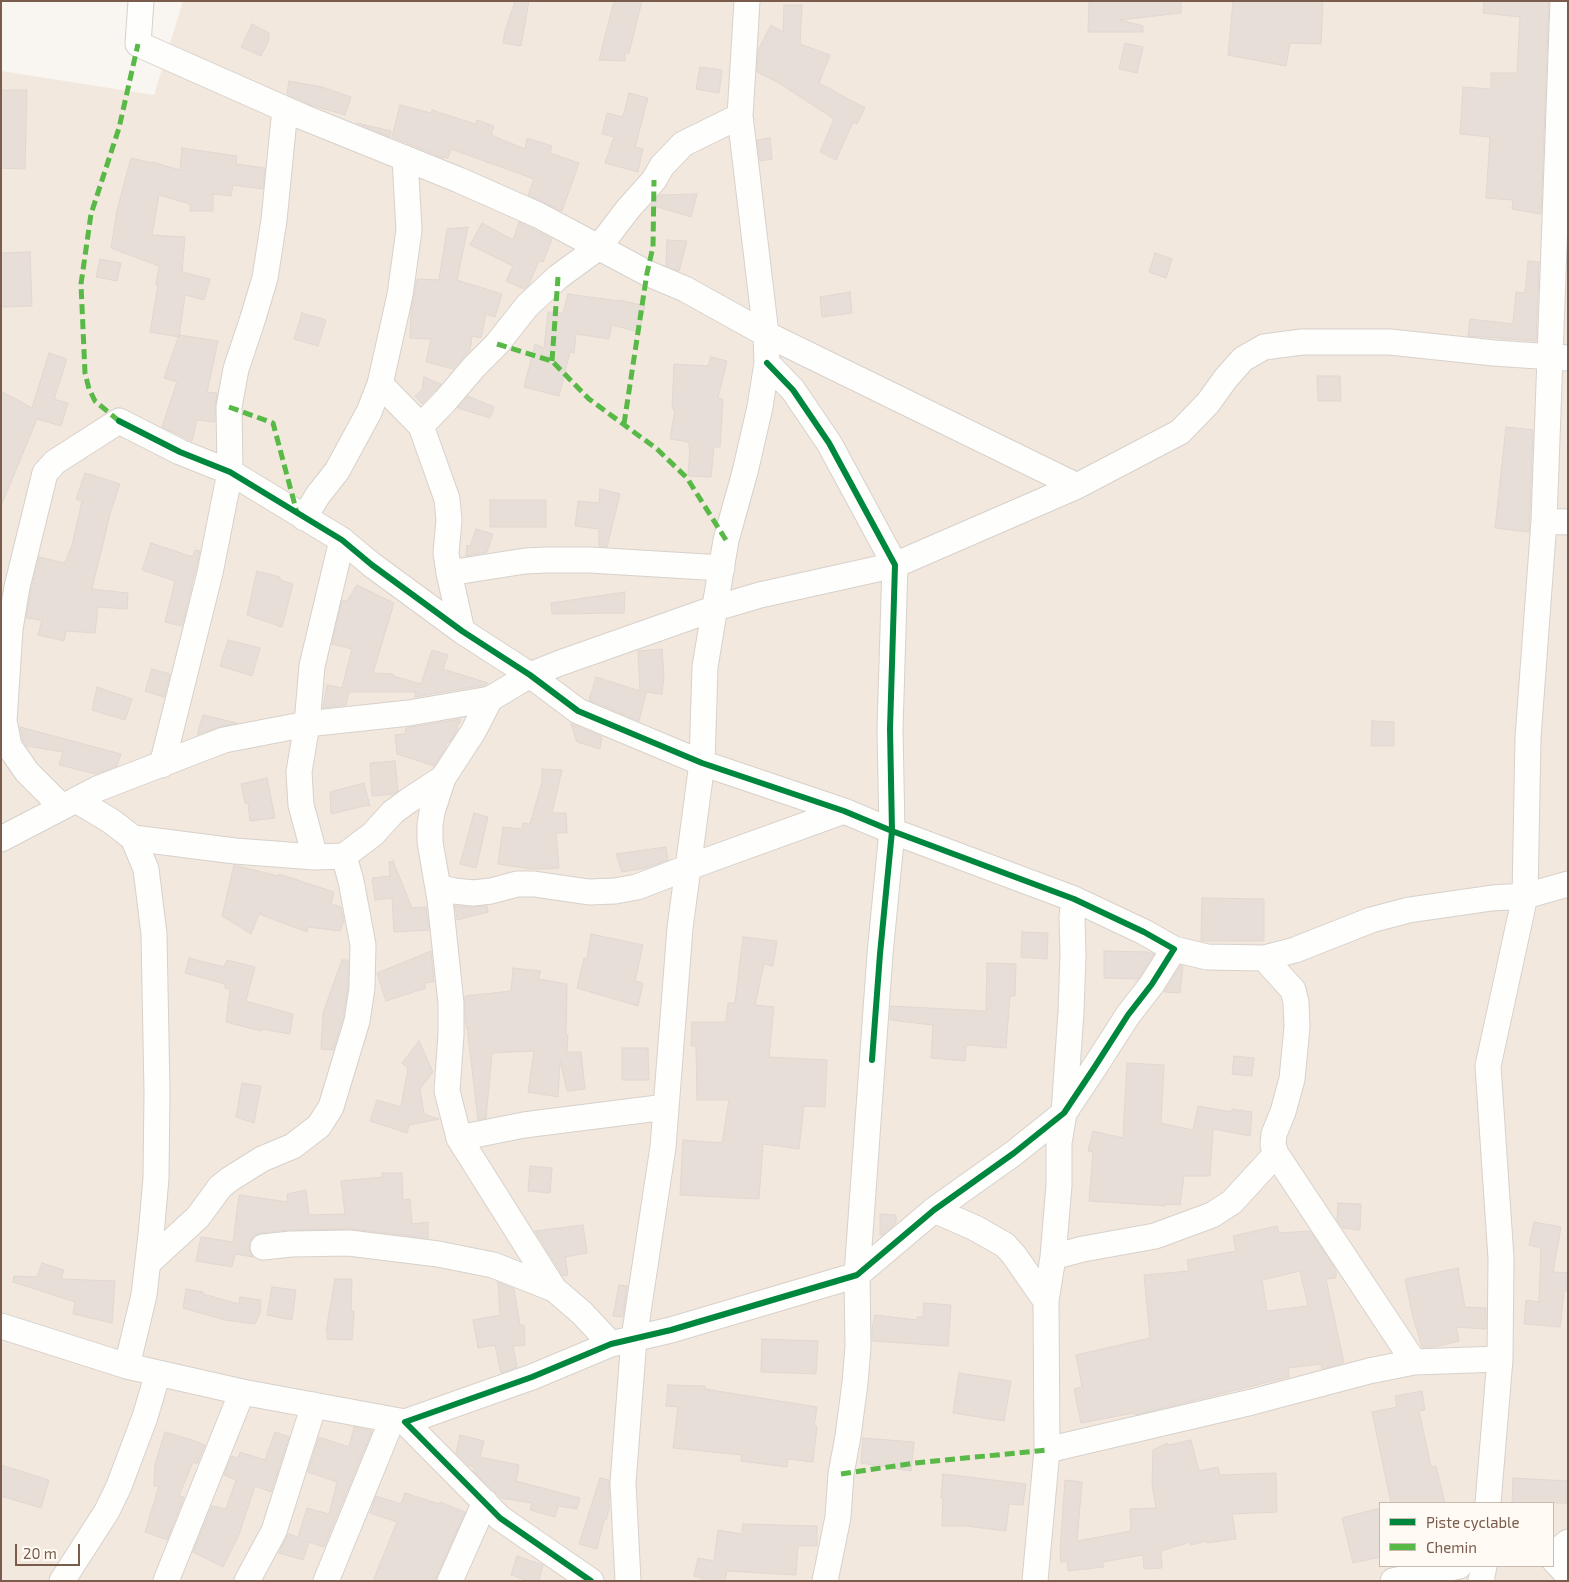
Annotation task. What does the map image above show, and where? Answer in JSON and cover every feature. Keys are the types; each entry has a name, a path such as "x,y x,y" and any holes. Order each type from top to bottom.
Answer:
{"street":[{"path":"141,1 138,44 285,109 538,214 647,273 685,289 766,334 1077,486"},
{"path":"628,1581 623,1483 623,1341 662,1147 680,928 702,763 705,667 726,540 745,472 760,407 767,363 766,334 740,116 747,1"},
{"path":"1488,1502 1500,1359 1501,1258 1488,1066 1525,896 1528,738 1556,521 1562,1"},
{"path":"162,765 210,573 230,472 230,407 236,369 254,318 264,278 274,220 285,109"},
{"path":"421,426 474,366 497,344 527,306 558,277 599,247 628,209 654,180 662,166 683,144 740,116"},
{"path":"304,518 336,471 369,412 380,384 400,295 409,230 405,158"},
{"path":"1,839 97,789 224,740 307,724 409,713 490,699 530,676 560,663 716,608 760,595 894,565 1077,486 1180,432 1208,403 1242,359 1264,346 1302,342 1390,342 1558,358"},
{"path":"767,363 793,390 829,443 894,565 890,729 892,831 880,954 857,1275 858,1347 848,1436 841,1474 838,1517 825,1581"},
{"path":"380,384 421,426 447,499 449,520 446,553 462,631"},
{"path":"128,1366 144,1296 156,1178 157,1092 154,934 146,869 133,838 111,821 69,804 27,772 9,746 4,720 10,629 17,587 45,473 56,462 119,421 180,452 230,472 342,540 372,565 462,631 530,676 578,711 702,763 844,811 892,831 1074,899 1144,932 1174,949 1207,957 1264,958 1295,950 1371,920 1409,910 1492,898 1525,896 1564,880"},
{"path":"315,857 301,805 300,772 307,724 312,666 342,540"},
{"path":"449,573 546,560 590,560 722,568"},
{"path":"490,699 473,732 443,778 430,824 430,842 438,888 451,1003 447,1090 459,1138 554,1290"},
{"path":"133,838 234,851 315,857 344,856 373,834 393,812 443,778"},
{"path":"438,888 473,893 492,891 517,884 534,884 589,892 615,891 637,887 689,866 844,811"},
{"path":"148,1263 198,1217 220,1187 262,1159 293,1146 319,1126 331,1108 357,1022 362,988 363,945 344,856"},
{"path":"1035,1581 1048,1450 1046,1301 1053,1257 1059,1143 1064,1113 1072,1002 1072,917 1074,899"},
{"path":"1,1326 128,1366 242,1392 398,1421 532,1377 623,1341 747,1309 857,1275 934,1210 1014,1153 1064,1113 1174,949"},
{"path":"1264,958 1293,990 1296,1002 1297,1026 1292,1079 1274,1134 1273,1145 1276,1154 1414,1362"},
{"path":"459,1138 524,1125 666,1107"},
{"path":"1053,1257 1083,1249 1155,1236 1212,1215 1232,1202 1276,1154"},
{"path":"934,1210 975,1228 1005,1245 1046,1301"},
{"path":"263,1247 291,1244 349,1244 438,1254 493,1265 554,1290 582,1313 623,1341"},
{"path":"1048,1450 1243,1404 1368,1371 1414,1362 1500,1359"},
{"path":"62,1581 111,1502 145,1417 158,1372"},
{"path":"166,1581 242,1392"},
{"path":"247,1581 274,1531 314,1405"},
{"path":"398,1421 500,1518 592,1581"},
{"path":"326,1581 398,1421"},
{"path":"450,1581 485,1502"},
{"path":"1554,1553 1568,1542"},
{"path":"1554,1560 1568,1574"},
{"path":"1393,1581 1454,1567"},
{"path":"1480,1581 1484,1567"}],"shaded area":[{"path":"183,1 1568,1 1568,1581 1,1581 1,71 154,95"}],"building":[{"path":"515,1 529,1 521,46 503,43"},
{"path":"614,1 642,1 629,53 625,53 625,61 599,60"},
{"path":"1089,1 1181,1 1181,13 1120,20 1143,26 1143,32 1088,32"},
{"path":"1233,1 1323,1 1321,44 1290,43 1286,66 1228,55"},
{"path":"1484,1 1549,1 1541,214 1512,209 1513,200 1486,198 1490,137 1460,134 1463,87 1491,89 1491,73 1517,73 1520,17 1483,13"},
{"path":"784,5 802,5 800,44 830,55 819,83 865,108 857,124 853,122 836,160 820,152 834,119 779,83 757,72 758,50 771,25 783,32"},
{"path":"252,24 269,33 269,40 261,56 241,47"},
{"path":"1125,43 1143,47 1137,73 1119,69"},
{"path":"700,67 722,70 719,93 696,89"},
{"path":"289,81 322,87 351,97 345,115 311,105 287,94"},
{"path":"1,90 27,90 25,169 1,168"},
{"path":"629,93 648,98 635,147 643,149 638,172 605,163 614,137 602,134 607,113 623,117"},
{"path":"400,105 431,113 432,110 475,124 477,120 494,126 491,135 525,149 527,138 552,146 550,153 579,163 562,211 528,195 534,179 451,149 448,158 443,158 392,137"},
{"path":"357,123 391,131 390,137"},
{"path":"770,138 772,159 760,161 757,140"},
{"path":"182,148 237,156 236,164 265,168 263,189 233,185 231,196 213,194 213,211 190,211 190,204 159,195 152,235 185,237 182,272 210,279 204,300 185,295 179,337 150,332 158,285 156,285 159,266 111,248 117,210 131,158 180,170"},
{"path":"697,194 691,217 651,205 660,195"},
{"path":"519,222 552,239 543,262 539,261 528,286 524,289 506,281 513,266 470,245 482,223 513,240"},
{"path":"468,227 457,280 502,294 495,317 486,314 481,338 472,336 470,350 453,369 426,362 431,339 410,338 411,312 417,279 439,280 447,229"},
{"path":"667,240 687,241 679,271 666,266"},
{"path":"30,252 32,306 1,307 1,253"},
{"path":"1155,253 1172,259 1166,278 1149,272"},
{"path":"100,259 121,263 117,281 96,277"},
{"path":"1528,261 1539,262 1536,341 1468,336 1470,319 1513,324 1516,292 1525,293"},
{"path":"850,292 852,313 822,317 820,297"},
{"path":"568,294 619,300 645,306 639,332 612,325 609,339 576,334 574,353 570,352 559,396 524,387 535,344 544,348 548,312 563,313"},
{"path":"302,313 326,320 318,346 294,339"},
{"path":"179,335 218,341 207,392 217,393 215,422 197,420 192,441 162,427 177,382 164,378"},
{"path":"49,353 67,359 54,399 68,403 61,426 37,419 1,506 1,391 32,408"},
{"path":"711,357 727,361 718,398 723,399 720,447 714,447 711,477 688,476 689,442 670,439 675,409 672,409 674,364 708,366"},
{"path":"1317,376 1340,376 1341,401 1318,401"},
{"path":"424,377 441,384 422,404 415,396 422,390"},
{"path":"468,396 494,407 490,418 458,408"},
{"path":"1506,427 1533,430 1529,532 1495,528"},
{"path":"85,473 120,484 110,514 92,589 128,593 127,609 98,607 95,633 66,631 64,641 38,635 42,620 26,618 39,557 65,563 72,545 82,501 76,499"},
{"path":"600,489 620,494 607,547 599,546 599,529 575,526 578,501 599,503"},
{"path":"490,500 546,500 546,527 490,527"},
{"path":"476,529 493,534 487,552 466,556 467,545 470,546"},
{"path":"151,543 193,557 195,550 200,551 182,626 165,622 175,581 142,570"},
{"path":"257,571 280,577 280,580 293,584 282,627 247,615"},
{"path":"357,585 394,603 373,673 393,674 393,676 421,684 432,650 448,655 443,669 488,683 415,697 416,692 349,692 346,705 323,708 327,685 342,688 352,649 332,644 342,600 347,601"},
{"path":"625,592 624,613 552,614 551,603"},
{"path":"228,640 260,648 252,676 220,666"},
{"path":"662,649 664,675 662,694 644,692 646,693 639,721 589,700 596,677 640,691 638,651"},
{"path":"152,669 170,674 164,697 145,691"},
{"path":"97,687 132,699 125,720 92,710"},
{"path":"203,715 237,723 197,735"},
{"path":"460,719 457,730 450,742 447,742 445,749 434,766 397,754 395,735 405,734 406,728"},
{"path":"1372,721 1394,722 1394,746 1371,746"},
{"path":"571,724 602,737 600,749 577,742"},
{"path":"20,727 121,754 117,766 96,774 59,765 63,752 26,746"},
{"path":"395,761 398,791 393,794 372,796 370,763"},
{"path":"542,769 562,770 552,813 566,813 567,833 556,833 559,868 531,869 498,864 503,827 522,829 523,823 530,824 542,782"},
{"path":"267,778 275,818 250,821 248,803 245,803 241,784"},
{"path":"364,783 370,806 331,814 330,792"},
{"path":"474,813 488,817 476,868 460,864"},
{"path":"666,847 668,860 646,868 622,872 616,854"},
{"path":"393,861 412,908 426,907 429,930 394,932 392,898 375,900 372,878 390,876 389,862"},
{"path":"234,865 278,876 279,874 334,892 331,904 341,907 344,921 340,931 308,927 307,932 259,914 251,934 222,916"},
{"path":"1202,898 1264,899 1264,941 1201,941"},
{"path":"455,906 487,906 488,912 457,920"},
{"path":"1022,932 1048,933 1047,959 1021,957"},
{"path":"591,934 643,945 635,981 643,983 638,1006 577,988 584,958 587,959"},
{"path":"743,937 777,941 773,966 764,964 755,1005 774,1007 769,1057 827,1060 825,1107 804,1106 799,1149 763,1144 759,1199 680,1195 683,1140 722,1143 729,1100 697,1100 696,1046 691,1046 692,1022 726,1022 728,1003 735,1003"},
{"path":"431,951 434,982 424,983 426,988 386,1001 377,973"},
{"path":"1104,951 1147,952 1154,954 1138,979 1104,978"},
{"path":"189,958 224,967 227,960 255,967 246,1001 293,1014 290,1034 262,1029 261,1031 226,1022 230,989 225,988 225,984 185,973"},
{"path":"342,960 348,960 348,987 343,1018 333,1050 321,1049 323,1013"},
{"path":"987,963 1016,964 1015,996 1010,996 1006,1048 969,1045 966,1046 965,1061 931,1058 933,1025 890,1020 891,1006 986,1011"},
{"path":"1181,965 1183,966 1180,993 1164,992"},
{"path":"513,968 541,971 538,979 567,984 567,1052 581,1052 585,1089 567,1091 560,1061 558,1097 528,1092 534,1051 492,1053 486,1118 478,1120 468,1027 467,1029 465,1018 465,996 511,991"},
{"path":"419,1041 433,1072 420,1089 424,1114 439,1119 409,1125 407,1133 370,1121 377,1100 401,1107 408,1068 402,1063"},
{"path":"622,1048 648,1048 649,1080 622,1080"},
{"path":"1234,1056 1254,1058 1252,1076 1232,1074"},
{"path":"1127,1063 1164,1065 1161,1123 1193,1130 1198,1106 1232,1112 1232,1109 1252,1112 1250,1136 1213,1129 1210,1176 1184,1176 1180,1205 1166,1204 1166,1206 1089,1201 1093,1152 1088,1151 1093,1131 1123,1138"},
{"path":"242,1083 261,1086 254,1123 236,1117"},
{"path":"530,1166 552,1168 550,1193 528,1191"},
{"path":"382,1173 402,1173 403,1200 410,1199 412,1224 428,1222 428,1238 351,1229 290,1230 255,1235 250,1241 249,1248 253,1257 235,1254 232,1267 196,1261 201,1237 233,1242 239,1195 288,1202 287,1194 306,1190 309,1215 345,1214 341,1181 383,1177"},
{"path":"1338,1203 1361,1204 1360,1230 1343,1228 1337,1220"},
{"path":"880,1214 896,1215 896,1223 883,1235 880,1235"},
{"path":"1534,1222 1561,1227 1553,1272 1568,1273 1568,1291 1564,1291 1560,1327 1524,1324 1526,1300 1539,1302 1541,1248 1529,1245"},
{"path":"583,1225 587,1253 565,1257 568,1275 563,1276 535,1231"},
{"path":"1277,1226 1279,1233 1310,1231 1336,1270 1336,1278 1326,1279 1344,1363 1322,1369 1321,1364 1288,1368 1289,1377 1135,1415 1134,1413 1081,1423 1074,1389 1082,1387 1076,1355 1150,1338 1144,1275 1189,1271 1187,1260 1236,1251 1233,1236","holes":["1300,1271 1308,1306 1267,1311 1262,1280"]},
{"path":"42,1263 64,1270 61,1279 115,1281 112,1323 73,1314 75,1302 13,1282 14,1276 37,1277"},
{"path":"1458,1268 1465,1307 1486,1308 1486,1329 1456,1327 1459,1341 1435,1347 1422,1347 1405,1279"},
{"path":"335,1279 352,1279 351,1311 354,1311 352,1340 327,1339 326,1331"},
{"path":"498,1282 514,1289 520,1325 524,1325 525,1345 513,1346 517,1367 501,1373 495,1345 478,1348 473,1320 500,1315"},
{"path":"619,1285 627,1286 623,1317 613,1316"},
{"path":"272,1287 296,1290 292,1320 267,1315"},
{"path":"186,1289 203,1292 203,1294 239,1304 240,1297 261,1300 260,1313 255,1324 225,1320 183,1308"},
{"path":"924,1303 951,1305 948,1346 872,1341 875,1315 917,1320 917,1317 923,1317"},
{"path":"762,1339 818,1341 816,1374 761,1372"},
{"path":"959,1373 1011,1381 1004,1421 953,1413"},
{"path":"668,1385 705,1386 705,1389 817,1407 814,1426 817,1426 813,1462 788,1459 787,1467 741,1461 742,1455 673,1448 678,1407 666,1406"},
{"path":"1422,1391 1425,1410 1419,1411 1431,1467 1436,1466 1445,1502 1391,1502 1372,1412 1397,1407 1395,1396"},
{"path":"354,1427 372,1431 324,1547 309,1542 303,1560 279,1553 288,1534 298,1537 307,1508 329,1514 337,1482 308,1472 319,1437 349,1447"},
{"path":"165,1432 205,1445 197,1464 193,1462 179,1496 184,1497 167,1540 145,1532 159,1486 154,1486 155,1464"},
{"path":"275,1432 289,1437 271,1492 255,1486 238,1537 223,1567 193,1552 212,1506 226,1509 236,1480 224,1475 232,1456 238,1458 240,1452 265,1460"},
{"path":"460,1435 484,1441 480,1457 519,1465 516,1481 580,1498 577,1509 558,1506 555,1517 530,1510 532,1503 501,1498 473,1471 474,1467 468,1465 456,1453"},
{"path":"863,1438 914,1442 911,1471 861,1463"},
{"path":"1191,1440 1199,1471 1218,1467 1220,1475 1276,1473 1277,1512 1232,1514 1236,1539 1207,1543 1207,1541 1191,1545 1190,1542 1161,1551 1162,1568 1144,1569 1143,1555 1102,1562 1104,1567 1068,1571 1067,1561 1061,1562 1060,1552 1065,1480 1082,1482 1077,1541 1131,1531 1130,1509 1156,1508 1152,1484 1153,1450 1167,1443 1169,1445"},
{"path":"1,1465 49,1480 41,1508 1,1496"},
{"path":"943,1474 1026,1484 1023,1505 1009,1504 1006,1531 966,1526 942,1526 943,1498 941,1498"},
{"path":"600,1478 609,1480 608,1503 610,1506 606,1520 604,1520 597,1549 579,1544"},
{"path":"1513,1478 1568,1481 1567,1503 1512,1502"},
{"path":"405,1493 439,1504 440,1502 465,1512 436,1581 373,1581 397,1522 370,1513 376,1496 401,1504"},
{"path":"1379,1508 1379,1557 1353,1563 1342,1518"},
{"path":"743,1524 817,1526 817,1546 798,1546 796,1575 727,1571 725,1581 701,1581 702,1578 694,1576 698,1558 714,1561 718,1530 742,1534"},
{"path":"517,1556 543,1565 539,1581 529,1581 511,1575"}],"marked path":[{"path":"119,421 95,401 89,389 85,373 81,284 91,214 119,128 138,44"},
{"path":"624,424 647,273 653,247 654,180"},
{"path":"552,361 558,277"},
{"path":"497,344 552,361 589,399 657,449 687,478 726,540"},
{"path":"229,407 273,423 297,513"},
{"path":"841,1474 915,1463 1047,1450"}],"cycle path":[{"path":"591,1581 500,1518 405,1422 532,1377 611,1344 671,1330 857,1275 934,1210 1014,1153 1064,1113 1174,949 1144,932 1074,899 892,831 890,729 895,565 829,443 793,390 767,363"},
{"path":"119,421 180,452 230,472 342,540 372,565 462,631 530,675 578,711 702,763 844,811 892,831 872,1060"}]}
